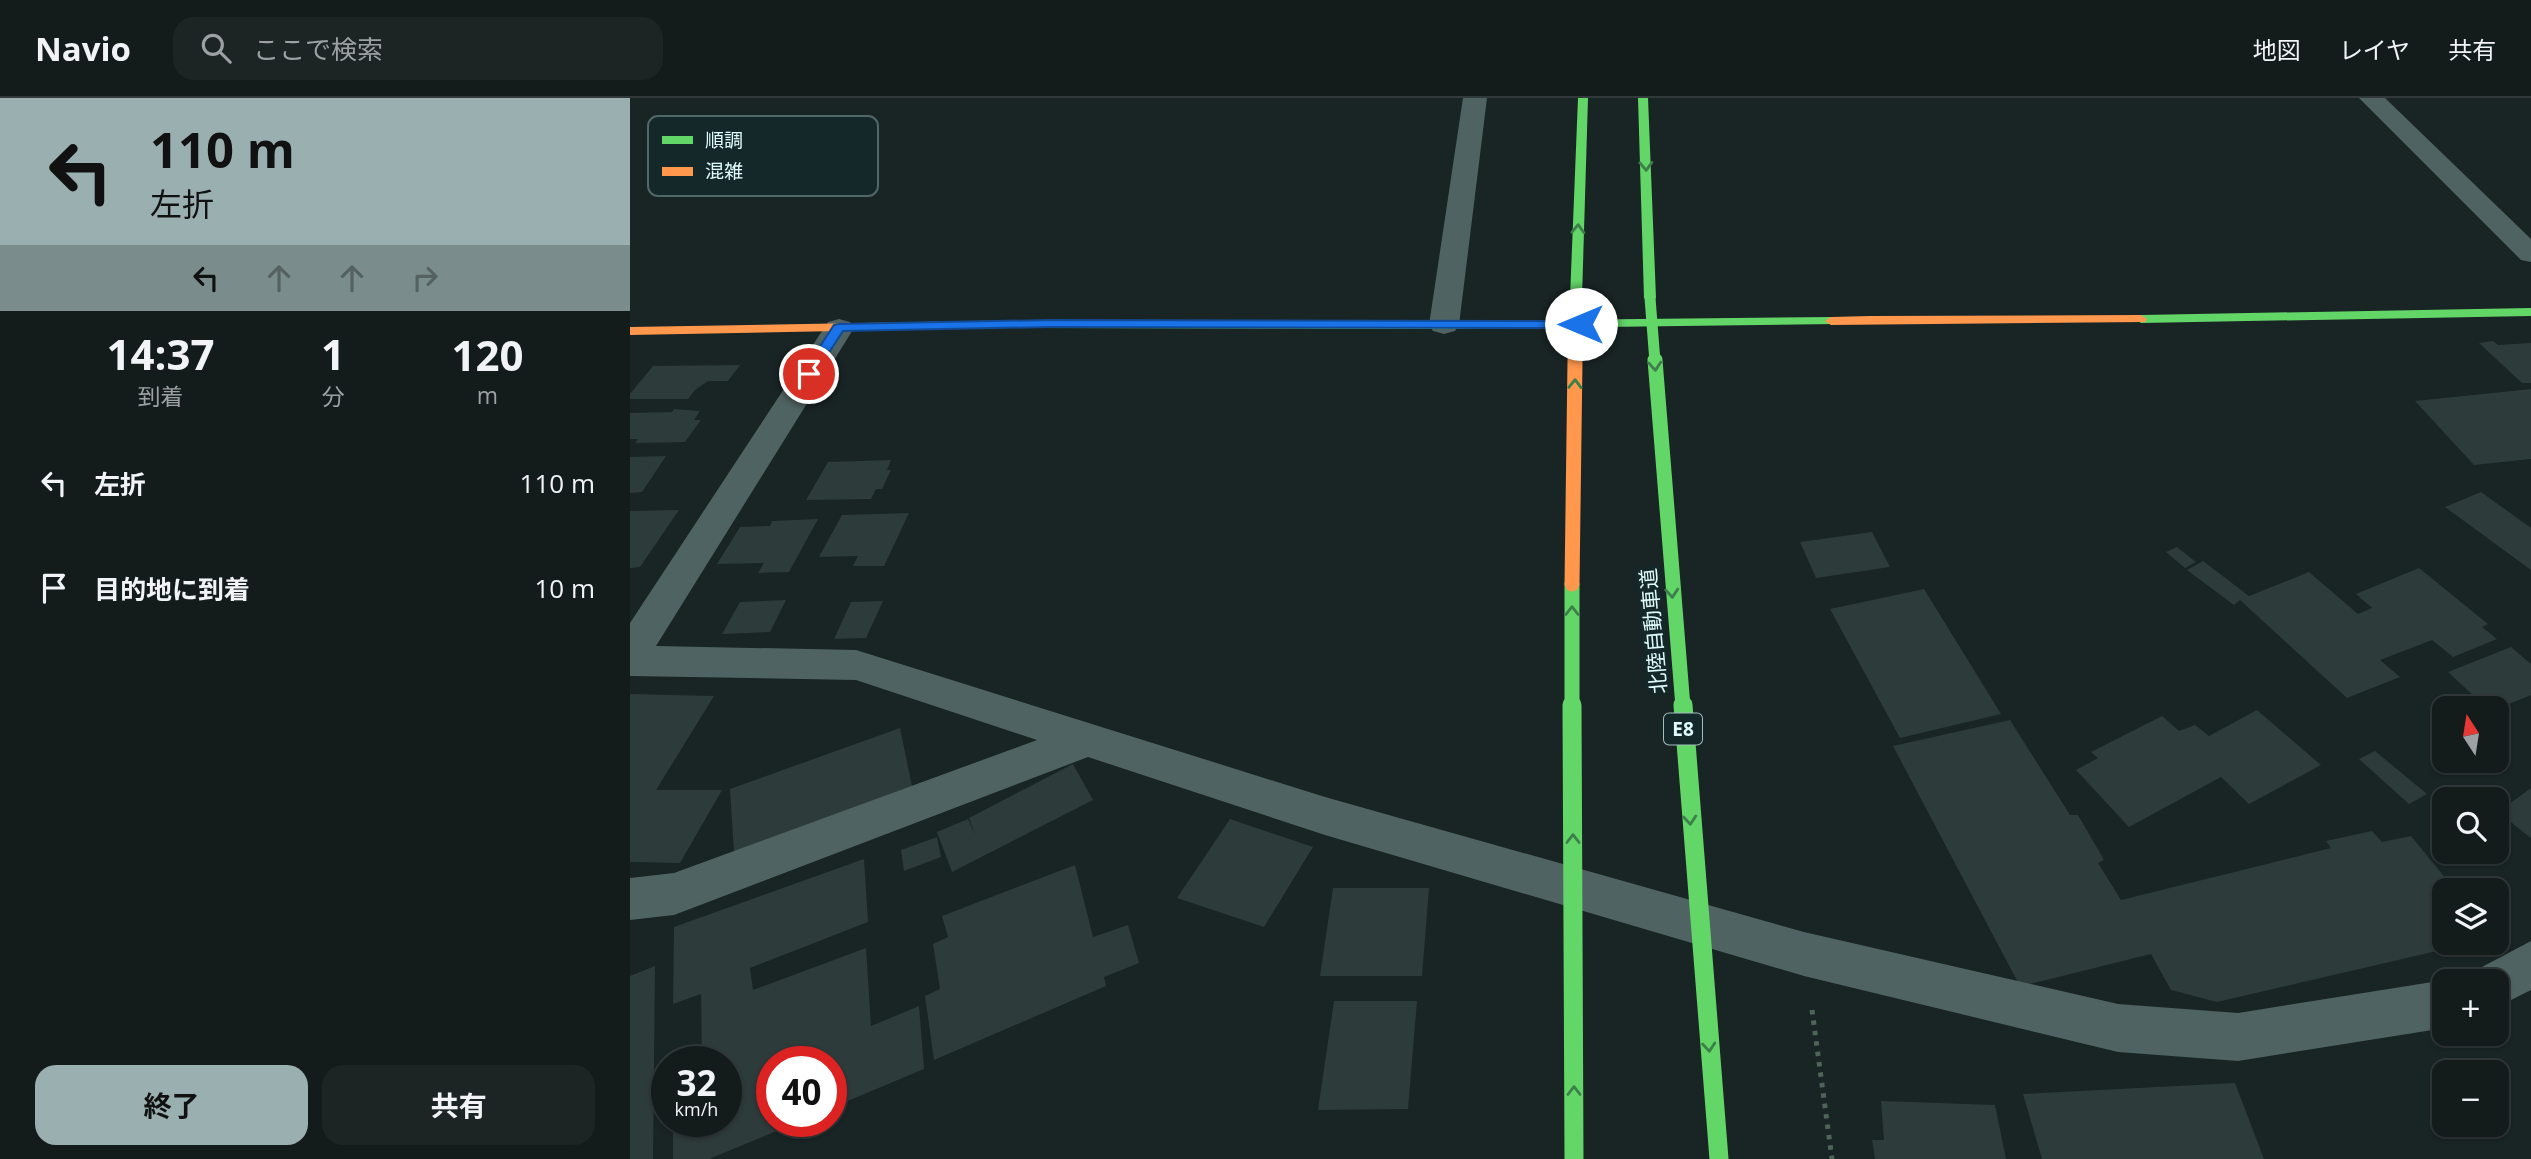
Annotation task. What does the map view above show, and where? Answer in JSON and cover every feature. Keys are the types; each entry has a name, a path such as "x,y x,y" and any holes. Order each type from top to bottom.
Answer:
{"main road":[{"path":"1574,1159 1572,610 1576,298 1583,98"},
{"name":"北陸自動車道","path":"1643,98 1650,298 1719,1159"},
{"path":"630,331 1050,324 1773,323 1930,318 2053,321 2531,312"}],"street":[{"path":"1444,325 1475,98"},
{"path":"2371,98 2531,254"},
{"path":"630,655 839,328"},
{"path":"630,661 856,665 1325,816 1804,954 2118,1028 2238,1037 2432,1006"},
{"path":"630,899 674,894 1088,739"},
{"path":"2509,977 2531,964"}],"path":[{"path":"1804,954 1832,1159"}],"building":[{"path":"2493,341 2498,345 2531,343 2531,383 2522,383 2479,343"},
{"path":"740,365 728,381 708,381 688,399 630,399 630,394 653,366"},
{"path":"2531,389 2531,459 2474,465 2415,401"},
{"path":"674,409 700,411 694,420 701,420 685,442 635,443 638,439 630,439 630,413 672,412"},
{"path":"666,456 642,492 630,493 630,457"},
{"path":"891,460 887,470 891,470 882,489 876,489 871,499 806,500 828,462"},
{"path":"2481,492 2531,528 2531,570 2445,507"},
{"path":"679,510 640,567 630,568 630,511"},
{"path":"909,513 884,566 853,566 858,556 819,557 842,515"},
{"path":"818,519 789,572 758,573 764,563 717,564 740,527 770,526 772,521"},
{"path":"1872,532 1890,567 1816,578 1800,542"},
{"path":"2177,547 2196,562 2185,568 2166,552"},
{"path":"2203,561 2249,596 2309,572 2358,614 2372,608 2356,594 2419,568 2488,624 2482,627 2497,639 2453,657 2432,640 2380,660 2400,677 2347,698 2240,600 2234,605 2187,570"},
{"path":"1924,589 2001,714 1900,738 1830,609"},
{"path":"786,600 770,632 722,634 740,602"},
{"path":"883,601 866,638 834,639 851,602"},
{"path":"2511,647 2531,664 2531,695 2510,704 2510,696 2474,696 2448,672"},
{"path":"630,694 714,696 656,790 722,790 680,863 630,862"},
{"path":"2257,710 2321,765 2249,804 2221,777 2129,827 2076,770 2098,758 2091,752 2162,716 2179,731 2195,725 2209,736"},
{"path":"2010,720 2070,815 2078,815 2104,860 2098,863 2121,900 2331,848 2326,841 2372,831 2382,842 2411,836 2445,878 2432,878 2432,952 2217,1002 2171,990 2151,954 2026,985 2022,990 1893,746"},
{"path":"900,728 912,786 734,853 730,789"},
{"path":"2375,751 2427,794 2409,804 2359,759"},
{"path":"1073,764 1093,800 952,872 937,832 968,819 975,835 969,818"},
{"path":"2531,788 2531,838 2509,821 2509,804"},
{"path":"1230,819 1313,847 1264,927 1177,898"},
{"path":"937,837 941,857 904,871 901,850"},
{"path":"864,859 868,922 750,968 753,990 866,948 871,1026 919,1006 924,1069 847,1101 847,1046 756,1046 756,1137 762,1137 709,1159 673,1159 673,1137 742,1137 742,1046 702,1046 701,994 673,1004 674,927"},
{"path":"1075,865 1093,937 1128,925 1139,963 1104,977 1106,986 934,1060 925,996 940,989 933,944 948,937 942,916"},
{"path":"1333,888 1429,888 1422,976 1320,976"},
{"path":"655,966 654,1046 651,1046 653,1159 630,1159 630,976"},
{"path":"1334,1001 1417,1001 1408,1109 1318,1110"},
{"path":"2235,1083 2264,1159 2042,1159 2023,1094"},
{"path":"1881,1101 1995,1105 2006,1159 1875,1159 1872,1140 1884,1140"}],"traffic: fast":[{"path":"1576,298 1583,98"},
{"path":"1643,98 1650,298"},
{"path":"1650,298 1719,1159"},
{"path":"2141,319 2531,312"},
{"path":"1035,324 1444,325 1831,321"},
{"path":"1572,584 1574,1159"}],"traffic: slow":[{"path":"1572,584 1576,298"},
{"path":"1831,321 2141,319"},
{"path":"630,331 1035,324"}],"route":[{"path":"809,374 839,328 1050,324 1581,324"}]}
